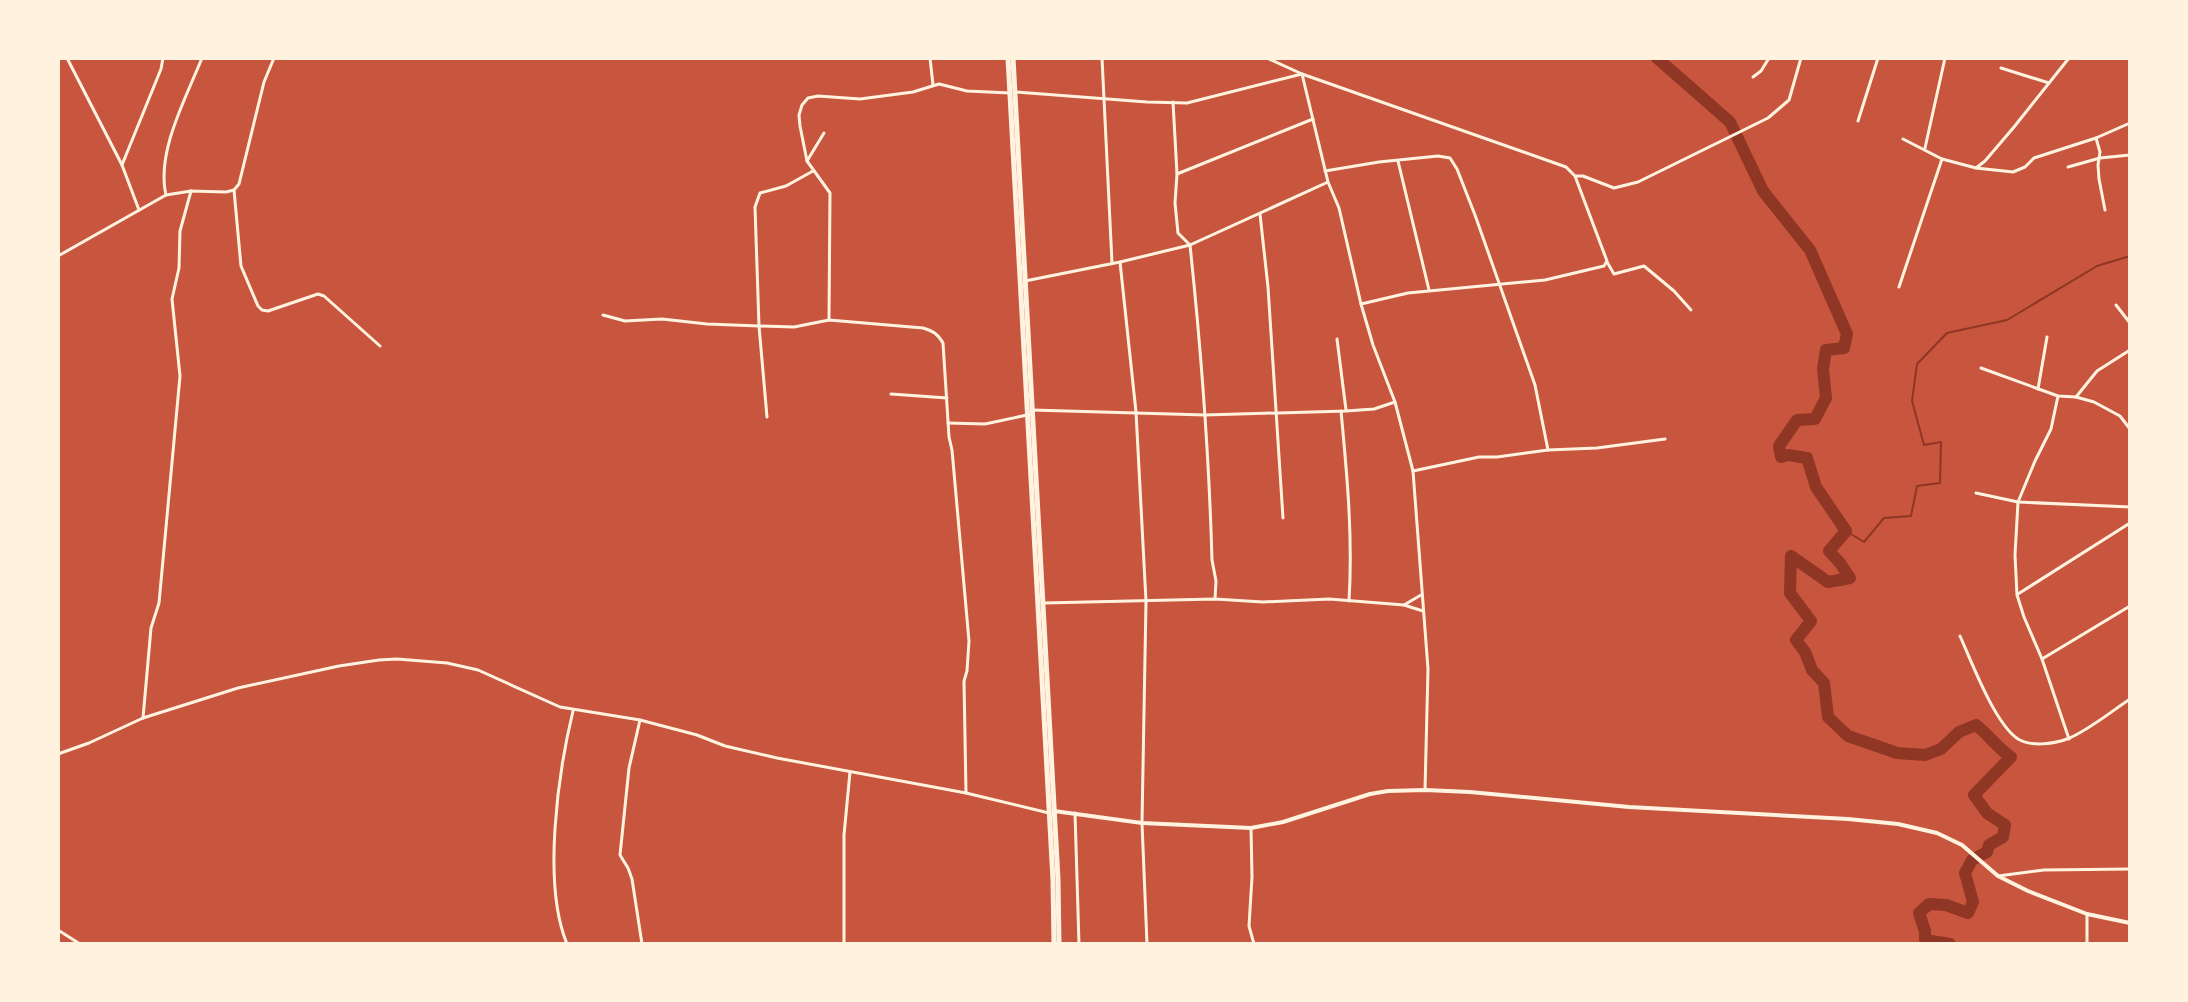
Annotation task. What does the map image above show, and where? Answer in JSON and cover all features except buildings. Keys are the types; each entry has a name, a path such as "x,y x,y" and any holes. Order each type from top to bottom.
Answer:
{"main road":[{"path":"1010,58 1052,812"},
{"path":"1012,93 1025,281 1030,413"},
{"path":"1038,570 1043,603 1056,944"}],"street":[{"path":"67,58 122,165 140,212"},
{"path":"122,165 163,58"},
{"path":"166,195 168,145 202,58"},
{"path":"58,256 166,195 234,190 239,184 264,82 274,58"},
{"path":"930,58 933,85"},
{"path":"1102,58 1112,263"},
{"path":"1267,58 1302,74 1566,167 1575,176 1614,274 1644,266 1691,310"},
{"path":"1753,77 1769,58"},
{"path":"1575,176 1614,188 1638,182 1768,118 1789,100 1801,58"},
{"path":"1858,121 1878,58"},
{"path":"1924,149 1945,58"},
{"path":"1976,168 2014,127 2069,58"},
{"path":"2001,68 2049,83"},
{"path":"829,320 830,193 807,161 799,115 808,98 860,99 913,92 939,84 967,91 1187,103 1302,74"},
{"path":"1302,74 1328,182 1339,208 1361,304 1395,402 1413,471 1428,669 1425,790"},
{"path":"1173,102 1177,174 1175,203 1178,233 1190,245 1205,415 1215,599"},
{"path":"1177,174 1313,119"},
{"path":"1903,139 1942,159 1976,168 2013,172 2025,167 2034,158 2096,138 2130,123"},
{"path":"807,161 824,133"},
{"path":"2096,138 2105,210"},
{"path":"2068,167 2100,158 2130,155"},
{"path":"1325,171 1379,162 1438,156 1450,158 1457,169 1535,385 1548,450"},
{"path":"1899,287 1942,159"},
{"path":"1398,161 1429,291"},
{"path":"767,417 759,326 755,207 760,193 786,186 813,171"},
{"path":"1025,281 1190,245 1328,182"},
{"path":"234,190 241,266 258,306 268,311 318,294 380,346"},
{"path":"143,718 151,628 159,603 180,376 172,299 179,268 180,231 191,191"},
{"path":"1260,214 1268,287 1283,518"},
{"path":"1120,262 1136,412 1146,601 1142,823 1147,944"},
{"path":"1361,304 1429,291 1545,280 1604,266 1607,262"},
{"path":"2116,305 2130,323"},
{"path":"603,315 625,321 662,319 794,327 829,320 923,328 939,336 943,343 969,641 964,686 966,793"},
{"path":"2038,389 2047,337"},
{"path":"1337,339 1351,541 1349,601"},
{"path":"2076,397 2097,371 2130,350"},
{"path":"1981,368 2058,396 2076,397 2108,409 2120,416 2130,429"},
{"path":"891,394 947,398"},
{"path":"2058,396 2051,429 2018,502 2015,555 2017,595 2069,739"},
{"path":"948,423 985,424 1030,413 1205,415 1343,411 1374,409 1395,402"},
{"path":"1413,471 1479,457 1597,448 1665,439"},
{"path":"1976,493 2018,502 2130,507"},
{"path":"2017,595 2130,523"},
{"path":"1404,605 1421,595"},
{"path":"1043,603 1329,599 1404,605 1423,611"},
{"path":"2042,659 2130,606"},
{"path":"1960,636 1992,704 2008,729 2026,742 2050,743 2069,739 2130,699"},
{"path":"58,754 143,718 238,688 339,666 397,659 447,663 478,670 560,707 640,720 777,758 1052,812 1142,823 1251,828 1283,822 1370,794 1425,790 1898,824 1937,833 1962,845 1998,876 2028,891 2087,914 2130,923"},
{"path":"567,944 562,931 555,879 555,839 561,762 573,710"},
{"path":"640,720 629,768 620,855 632,879 642,944"},
{"path":"844,944 844,835 850,772"},
{"path":"1075,813 1079,944"},
{"path":"1251,828 1249,919 1254,944"},
{"path":"1998,876 2044,870 2130,869"},
{"path":"2087,914 2087,944"},
{"path":"58,930 80,944"}],"waterway":[{"path":"1657,58 1730,122 1763,191 1810,250 1847,334 1844,348 1826,350 1823,369 1826,398 1815,419 1797,420 1779,446 1781,457 1807,458 1816,487 1846,531 1829,551 1850,578 1828,582 1791,556 1790,593 1811,621 1796,640 1812,670 1824,683 1828,717 1848,736 1897,753 1925,755 1941,749 1959,732 1976,725 2011,757 1974,795 1987,813 2005,825 2003,837 1989,845 1987,852 1972,860 1965,873 1973,902 1968,913 1946,905 1929,904 1919,913 1925,940 1950,944"},
{"path":"1846,531 1864,542 1884,518 1911,516 1917,486 1940,483 1941,442 1924,445 1912,401 1917,364 1947,333 2007,320 2097,266 2130,256"}]}
